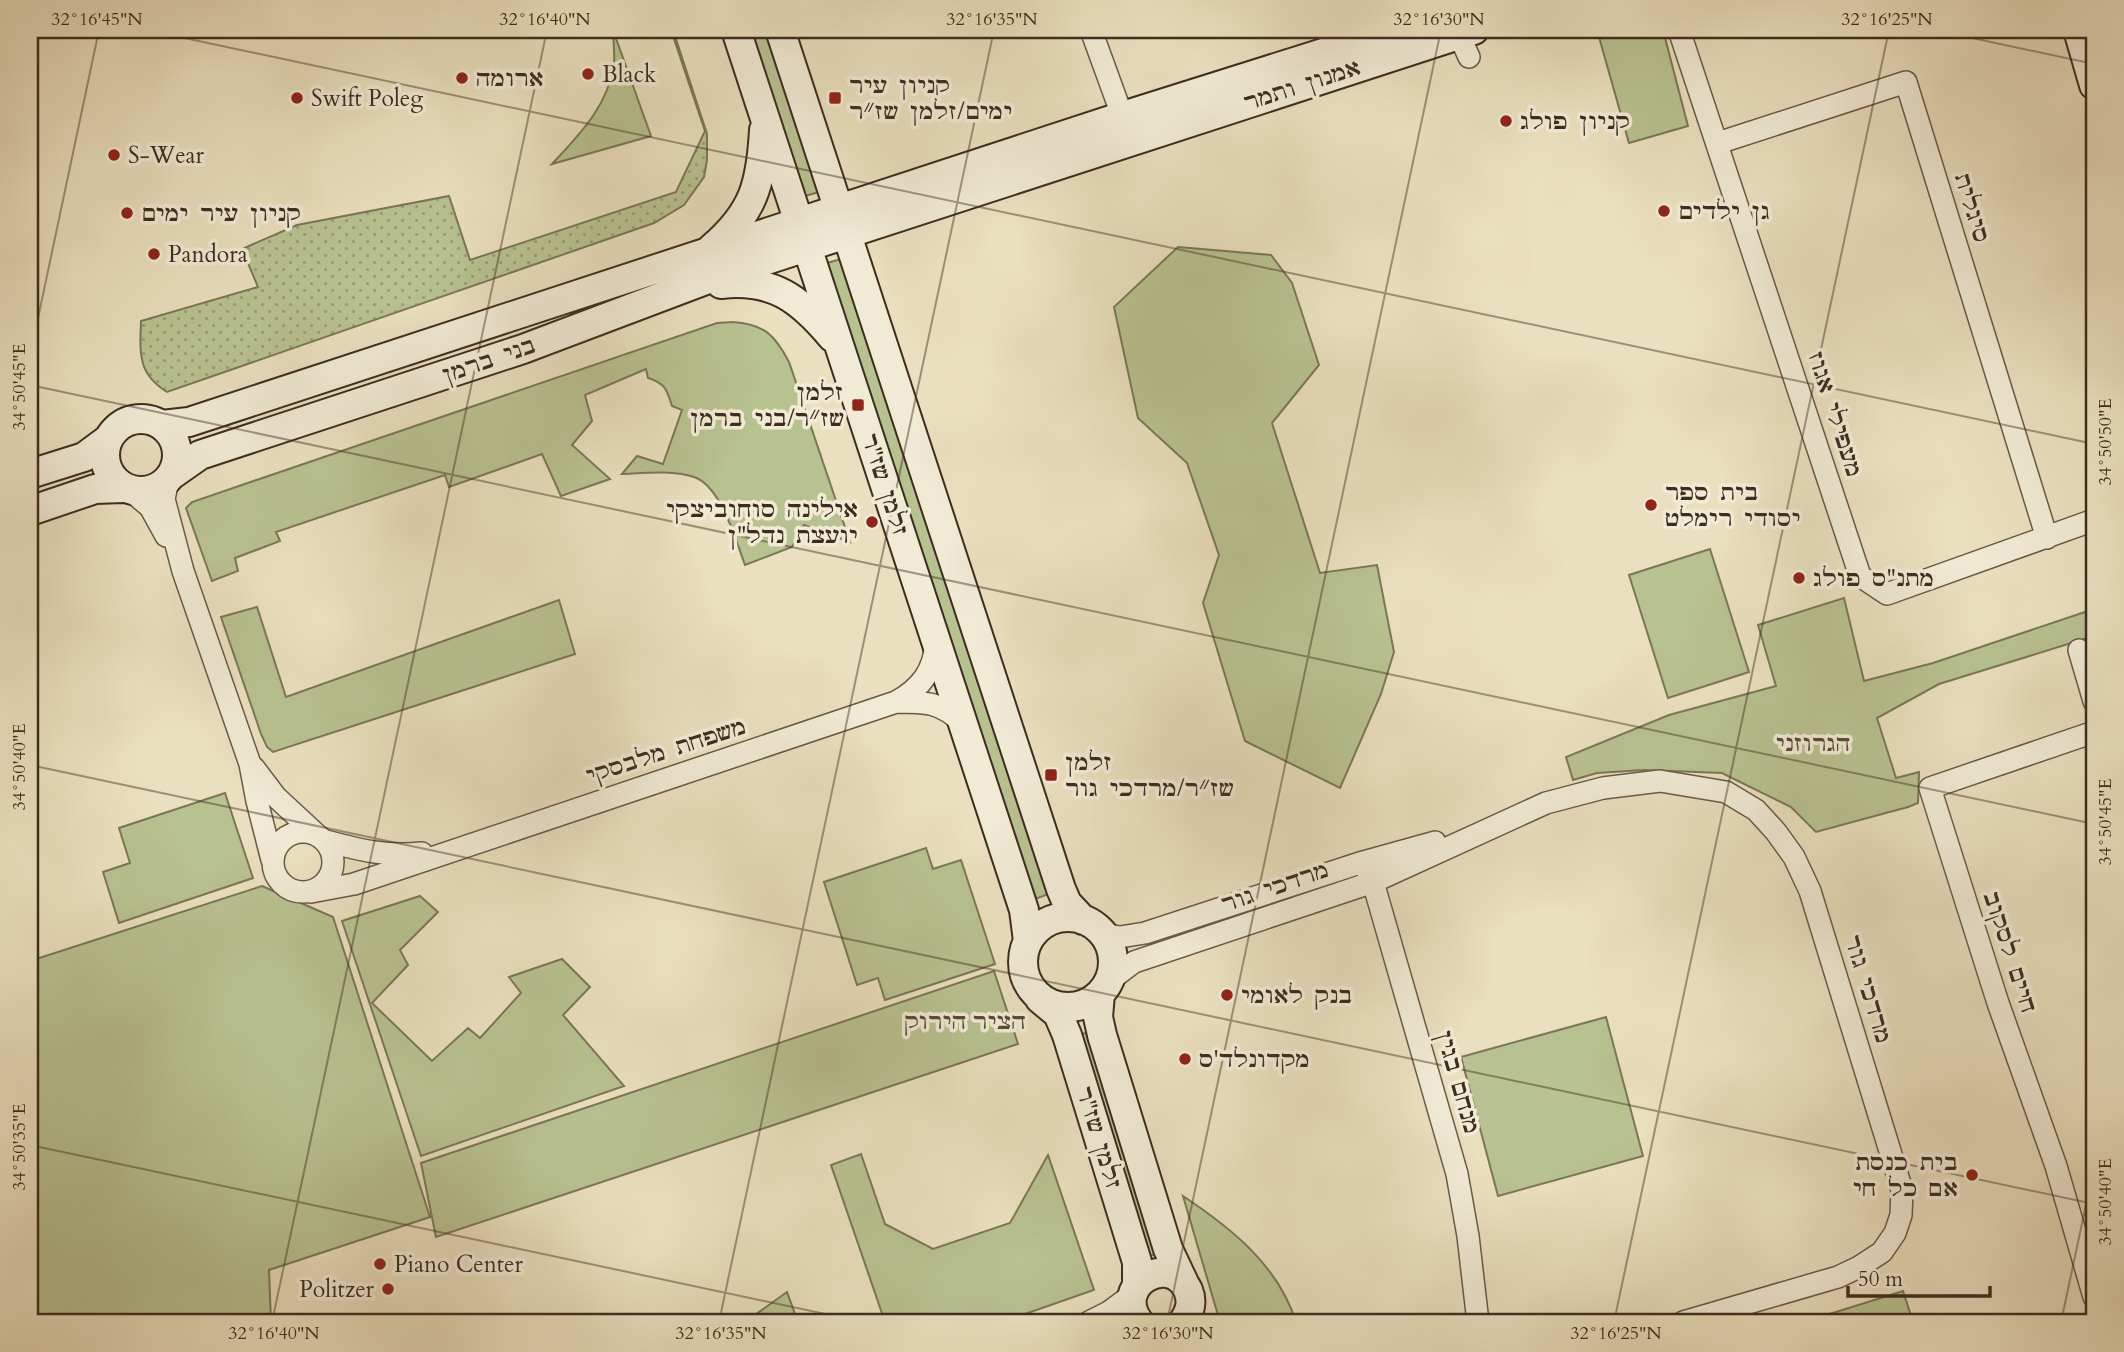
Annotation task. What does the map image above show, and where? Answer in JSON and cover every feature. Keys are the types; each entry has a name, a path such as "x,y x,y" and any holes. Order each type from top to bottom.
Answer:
{"street":[{"name":"זלמן שז\"ר","path":"736,30 1024,910 1028,941"},
{"name":"זלמן שז\"ר","path":"780,30 1061,889 1068,903 1093,927"},
{"path":"1091,30 1127,128"},
{"name":"אמנון ותמר","path":"803,235 1127,128 1396,30"},
{"name":"מעפילי אגוז","path":"1679,30 1860,576 1887,594 2094,520"},
{"path":"2078,30 2094,85"},
{"name":"אמנון ותמר","path":"1127,128 1467,40"},
{"name":"סיגלית","path":"1718,143 1906,82 2047,538"},
{"path":"706,253 732,231 750,205 759,175 764,117"},
{"path":"819,148 830,165 845,179 899,203 876,239 867,267 866,293"},
{"name":"בני ברמן","path":"162,425 189,422 706,253 803,235"},
{"name":"בני ברמן","path":"170,477 200,455 523,349 653,300 803,235"},
{"path":"653,300 718,284 751,282 783,292 800,303 838,344"},
{"path":"30,474 84,457 107,440 118,426 128,421 140,419 162,425 175,442 177,464 164,499 183,571 250,764 273,871 278,881 290,890 311,892 330,877 333,856 321,838 276,797 250,764"},
{"path":"107,440 104,451 108,472 150,508 183,571"},
{"path":"30,511 96,489 151,491 170,477"},
{"name":"משפחת מלבסקי","path":"311,892 354,884 896,702 915,691 926,676 935,658 936,640"},
{"path":"2079,650 2094,701"},
{"name":"משפחת מלבסקי","path":"896,702 941,706 951,711 963,724"},
{"name":"חיים לסקוב","path":"2094,732 1930,788 1998,1003 2056,1166 2094,1297"},
{"name":"מרדכי גור","path":"1105,987 1134,962 1373,882 1546,803 1603,788 1660,781 1726,792 1756,810 1776,832 1794,857 1810,891 1902,1190 1901,1215 1895,1233 1882,1252 1859,1267 1838,1277 1684,1322"},
{"name":"מרדכי גור","path":"1093,927 1120,937 1145,933 1363,862 1497,824"},
{"path":"272,860 275,850 286,836 307,832 321,838"},
{"name":"משפחת מלבסקי","path":"321,838 362,852 386,855 410,855 452,849"},
{"name":"מנחם בגין","path":"1363,862 1373,882 1457,1174 1468,1236 1478,1322"},
{"path":"1066,917 1093,927 1112,955 1113,966 1105,987 1087,1003 1069,1008 1054,1006 1040,999 1029,987 1023,972 1023,956 1028,941 1037,928 1051,920 1066,917"},
{"name":"זלמן שז\"ר","path":"1105,987 1098,1017 1100,1029 1188,1308"},
{"name":"זלמן שז\"ר","path":"1040,999 1058,1014 1067,1035 1137,1262 1133,1311 1139,1322"},
{"path":"1089,1322 1108,1312 1135,1290 1144,1278 1154,1273 1175,1276 1188,1308"}],"green space":[{"path":"613,30 651,136 552,164 591,118 606,92 614,63"},
{"path":"671,30 707,134 704,177 684,205 654,223 167,392 157,385 145,370 141,353 141,321 258,287 242,249 297,225 449,196 470,260 676,192 705,131"},
{"path":"751,30 766,30 819,192 805,196"},
{"path":"1597,30 1663,30 1688,126 1629,143"},
{"path":"1178,247 1271,255 1292,283 1319,365 1272,423 1320,573 1377,565 1394,652 1381,694 1340,788 1245,741 1203,603 1219,555 1187,463 1138,418 1114,307"},
{"path":"841,259 1049,894 1035,899 827,263"},
{"path":"733,322 761,328 779,345 789,362 850,542 804,525 792,547 745,565 720,502 704,482 677,473 622,474 637,456 663,464 682,410 672,406 664,388 648,378 646,369 585,395 592,421 572,445 610,479 561,496 542,454 449,487 445,475 276,532 280,541 235,558 238,571 212,581 186,508 192,502 717,323"},
{"path":"1710,549 1749,672 1668,698 1629,575"},
{"name":"הגרוזני","path":"1844,598 1864,681 1933,663 2094,609 2094,636 1939,684 1877,718 1896,778 1919,772 1918,803 1908,807 1816,832 1791,807 1722,773 1644,770 1597,773 1573,780 1566,757 1669,715 1776,686 1758,625"},
{"path":"559,600 575,654 273,752 267,747 261,734 221,617 257,607 286,697"},
{"path":"225,793 253,878 119,923 103,872 130,863 119,828"},
{"path":"926,848 933,869 961,860 995,964 885,1000 878,978 857,985 824,882"},
{"path":"262,886 333,917 430,1217 269,1270 271,1322 30,1322 30,961"},
{"path":"420,896 438,912 400,950 408,965 372,1003 432,1061 468,1028 480,1038 521,993 509,977 562,959 590,987 563,1015 624,1086 421,1156 342,921"},
{"name":"הציר הירוק","path":"994,971 1018,1044 436,1237 421,1163"},
{"path":"1606,1017 1643,1156 1498,1196 1461,1057"},
{"path":"1091,1032 1159,1253 1145,1258 1077,1035"},
{"path":"861,1154 885,1224 933,1249 1010,1223 1048,1155 1094,1290 1002,1322 885,1322 831,1165"},
{"path":"1183,1196 1218,1221 1251,1250 1278,1283 1296,1322 1220,1322"},
{"path":"1903,1291 1913,1322 1804,1322"},
{"path":"787,1292 798,1322 745,1322"}],"place":[{"name":"Black","path":"588,74"},
{"name":"ארומה","path":"462,78"},
{"name":"Swift Poleg","path":"297,98"},
{"name":"קניון עיר ימים/זלמן שז״ר","path":"835,98"},
{"name":"קניון פולג","path":"1506,121"},
{"name":"S-Wear","path":"114,155"},
{"name":"גן ילדים","path":"1664,211"},
{"name":"קניון עיר ימים","path":"127,213"},
{"name":"Pandora","path":"154,254"},
{"name":"זלמן שז״ר/בני ברמן","path":"858,405"},
{"name":"בית ספר יסודי רימלט","path":"1651,505"},
{"name":"אילינה סוחוביצקי יועצת נדל\"ן","path":"872,522"},
{"name":"מתנ\"ס פולג","path":"1799,578"},
{"name":"זלמן שז״ר/מרדכי גור","path":"1051,775"},
{"name":"בנק לאומי","path":"1227,995"},
{"name":"מקדונלד'ס","path":"1185,1059"},
{"name":"בית כנסת אם כל חי","path":"1972,1175"},
{"name":"Piano Center","path":"380,1264"},
{"name":"Politzer","path":"388,1289"}]}
